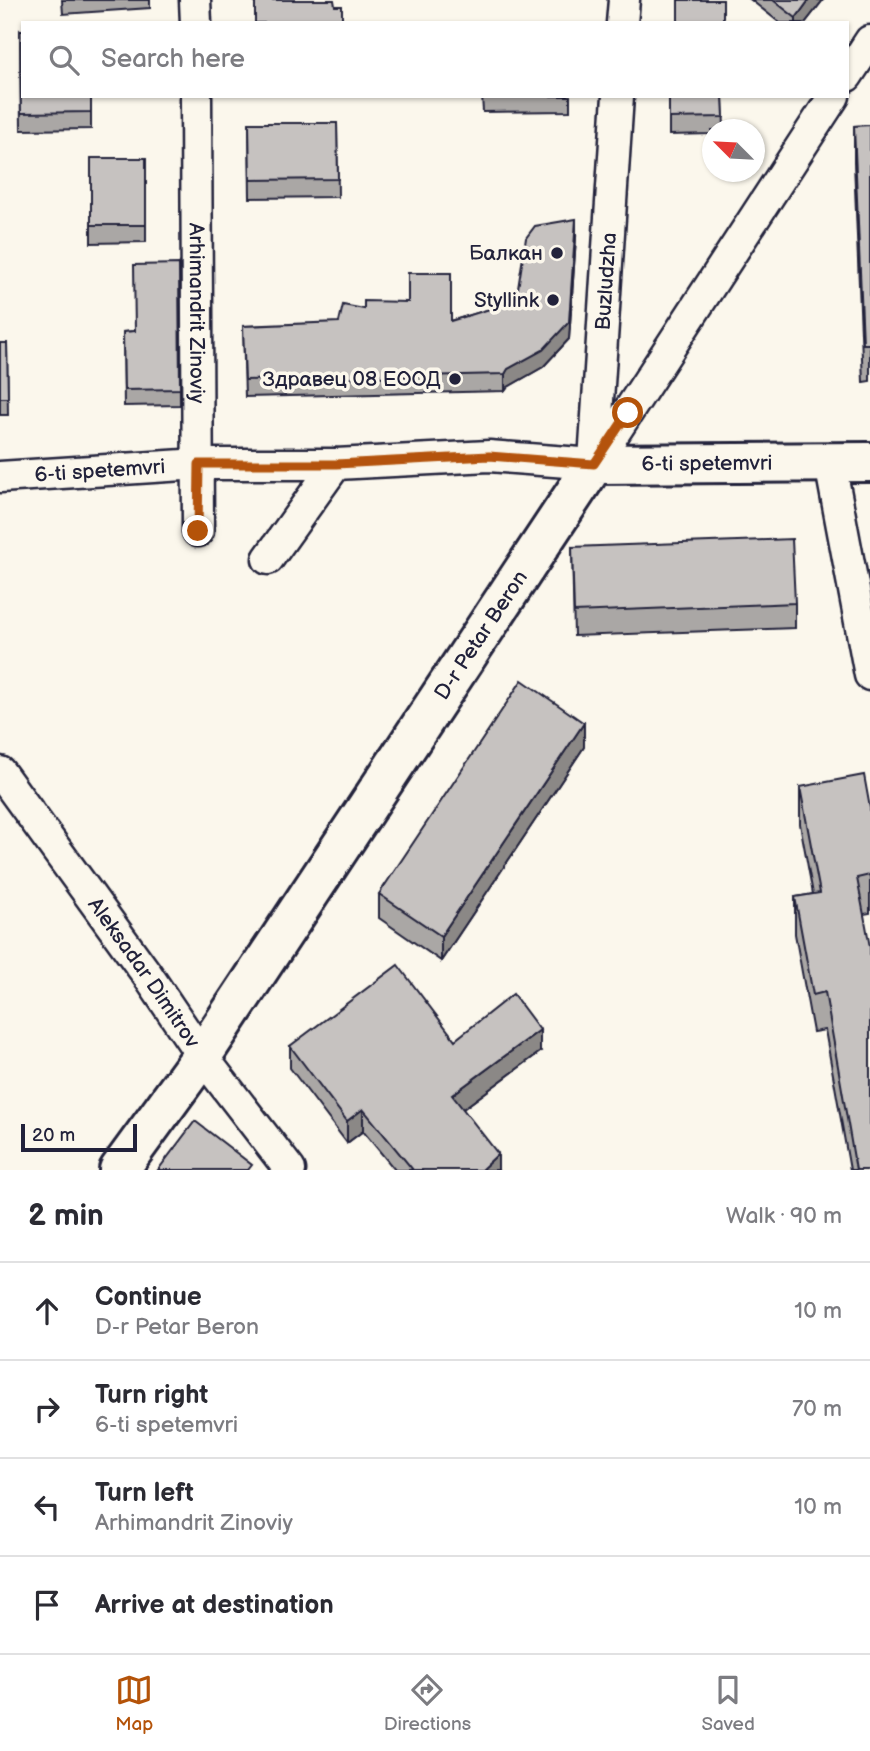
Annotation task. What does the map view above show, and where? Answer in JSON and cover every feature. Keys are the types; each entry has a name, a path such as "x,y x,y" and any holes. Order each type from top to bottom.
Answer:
{"street":[{"path":"195,0 196,21"},
{"path":"622,21 624,0"},
{"path":"849,73 870,41"},
{"name":"Arhimandrit Zinoviy","path":"196,98 198,531"},
{"name":"Buzludzha","path":"594,464 618,98"},
{"name":"D-r Petar Beron","path":"120,1170 202,1056 833,98"},
{"name":"6-ti spetemvri","path":"0,477 199,464 336,464 489,456 594,464 870,462"},
{"path":"830,463 870,675"},
{"path":"268,559 336,464"},
{"name":"Aleksadar Dimitrov","path":"0,772 146,973 202,1056 290,1170"}],"building":[{"path":"255,0 334,0 335,6 342,6 342,21 255,21"},
{"path":"678,0 723,0 723,21 678,21"},
{"path":"773,0 809,0 796,18"},
{"path":"20,31 21,98 91,98 91,112 21,113"},
{"path":"669,98 723,98 724,117 669,118"},
{"path":"249,123 337,123 338,179 250,180"},
{"path":"870,125 870,344 863,344 854,126"},
{"path":"91,158 146,158 146,225 91,225"},
{"path":"576,219 569,322 543,350 508,369 505,374 245,380 243,326 339,322 343,305 364,309 364,301 408,302 408,273 451,273 451,321 516,301 526,238 535,226"},
{"path":"179,264 180,389 124,390 123,332 135,331 134,265"},
{"path":"0,343 7,343 8,398 0,398"},
{"path":"792,539 795,603 574,612 572,547"},
{"path":"522,680 584,723 441,936 379,894"},
{"path":"864,775 870,808 870,875 857,878 870,947 870,1170 856,1170 825,992 813,995 795,897 820,893 800,787"},
{"path":"398,965 455,1040 513,994 540,1030 452,1095 498,1154 481,1170 413,1170 363,1109 347,1121 290,1046"},
{"path":"195,1121 252,1165 248,1170 158,1170"}],"place":[{"name":"Балкан","path":"557,253"},
{"name":"Styllink","path":"553,300"},
{"name":"Здравец 08 ЕООД","path":"455,379"}],"route":[{"path":"198,531 199,464 336,464 489,456 594,464 628,413"}]}
